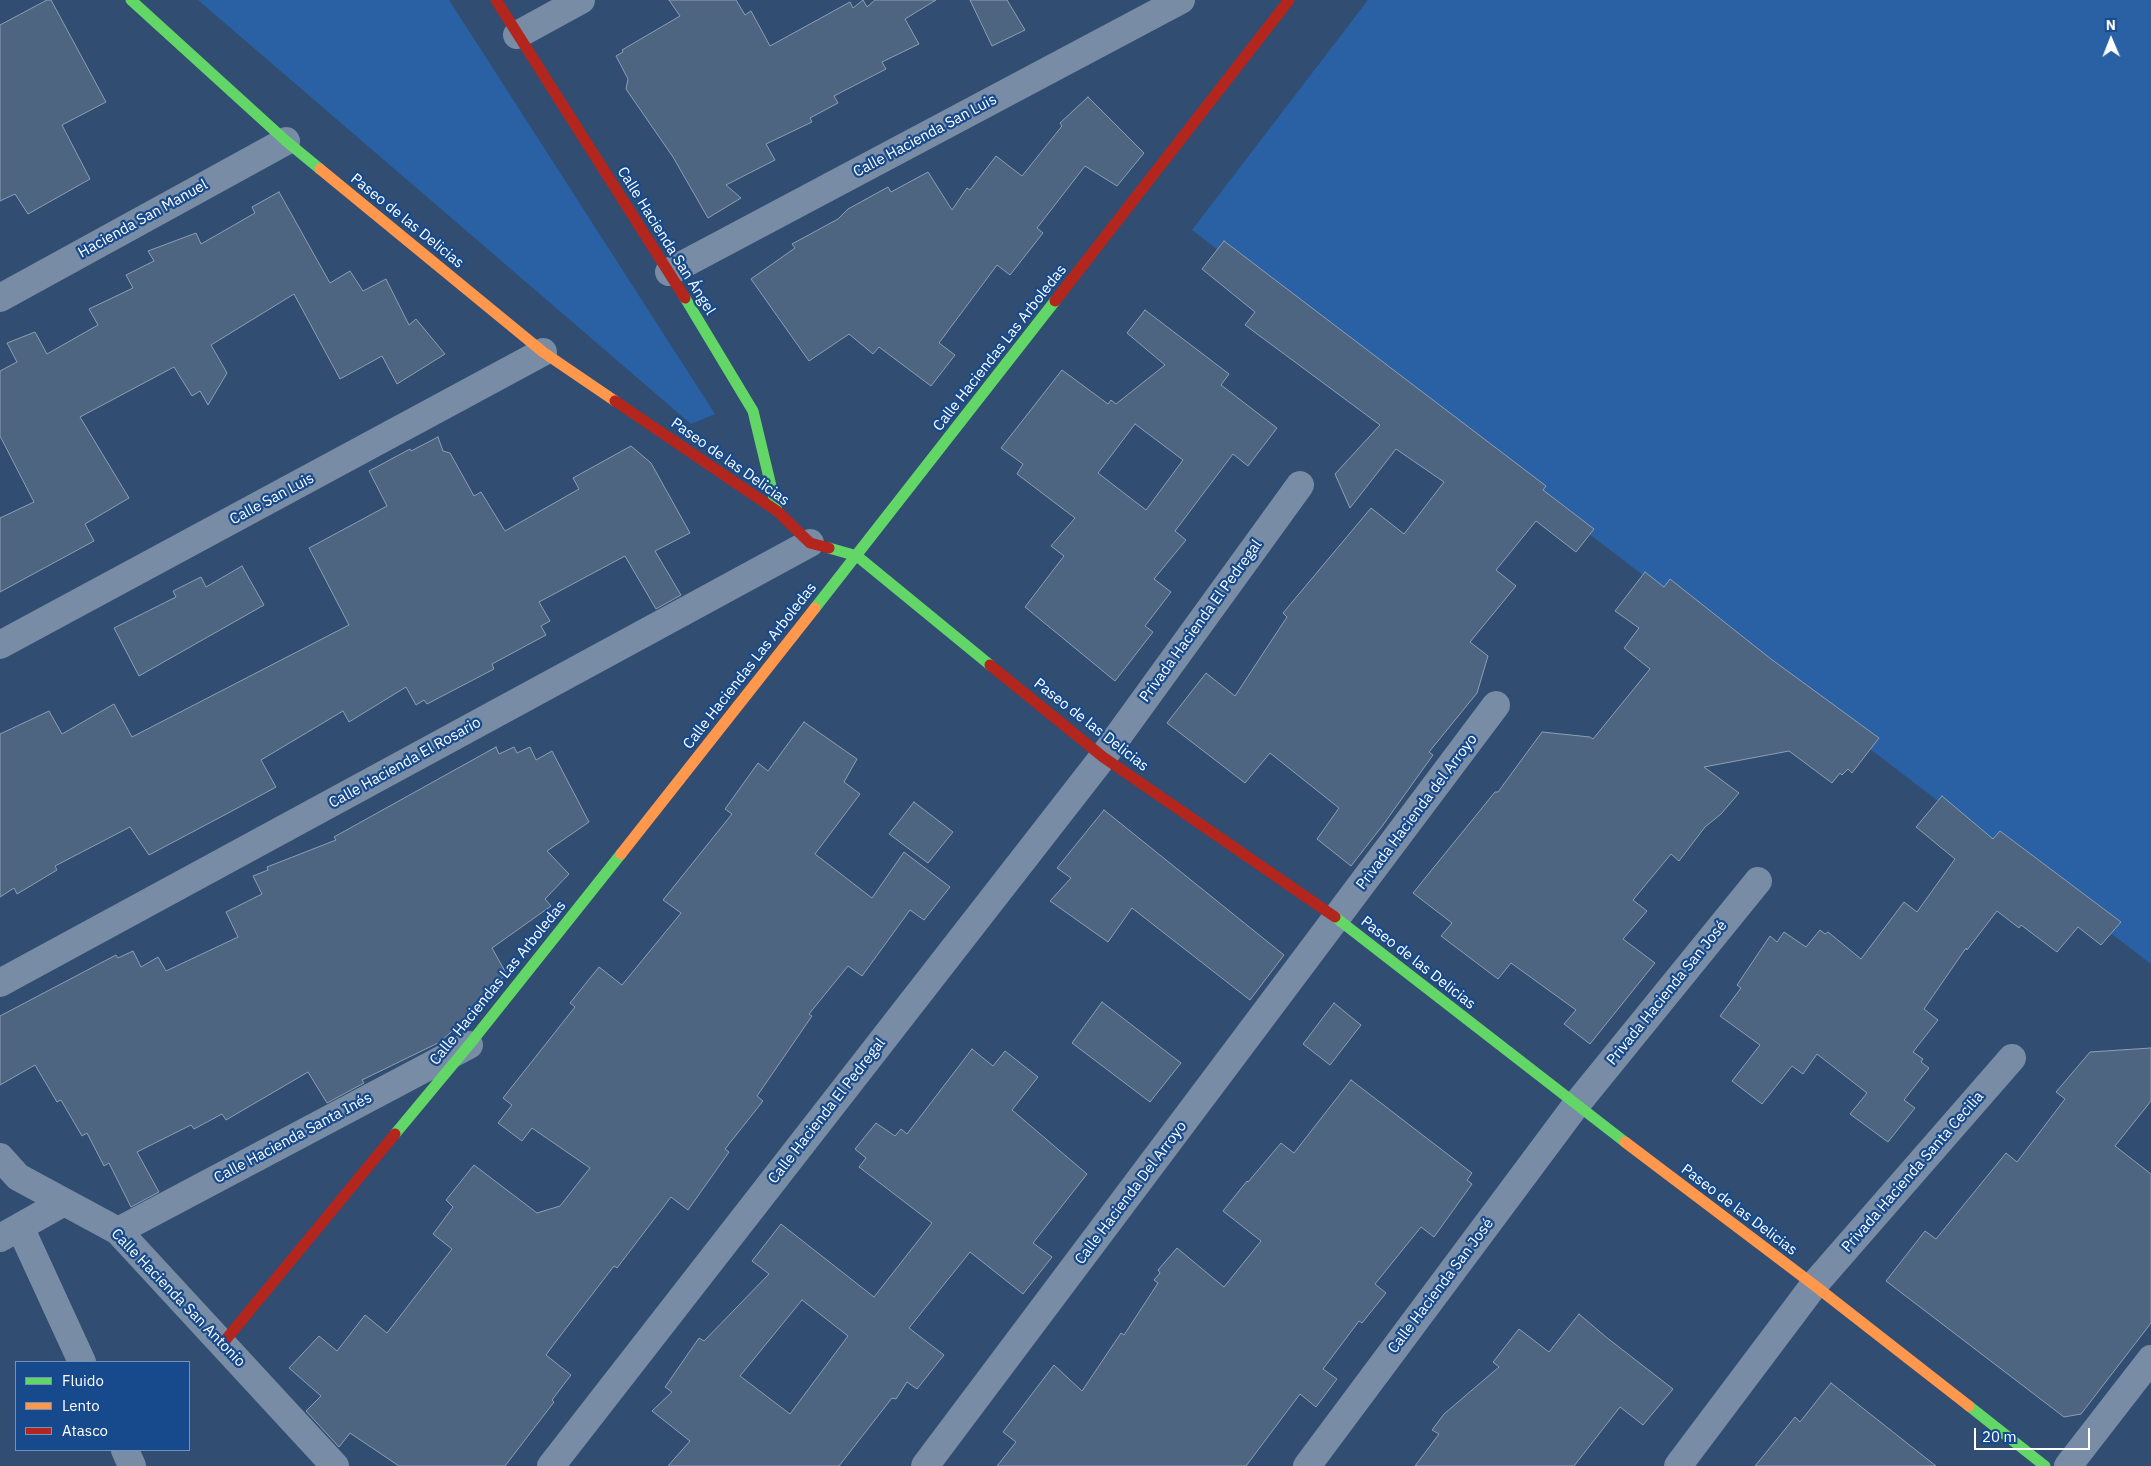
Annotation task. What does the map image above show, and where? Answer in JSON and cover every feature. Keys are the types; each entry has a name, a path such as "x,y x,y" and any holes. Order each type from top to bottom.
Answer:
{"street":[{"name":"Paseo de las Delicias","path":"131,0 286,141 543,352 777,511 810,543 857,556 1103,757 1337,920 1576,1105 1814,1285 2045,1466"},
{"name":"Calle Hacienda San Ángel","path":"496,0 516,35 669,272 754,410 777,511"},
{"path":"516,35 581,0"},
{"name":"Calle Hacienda San Luis","path":"669,272 1181,0"},
{"name":"Calle Haciendas Las Arboledas","path":"223,1343 469,1045 857,556 1290,0"},
{"name":"Hacienda San Manuel","path":"0,298 286,141"},
{"name":"Calle San Luis","path":"0,645 543,352"},
{"name":"Privada Hacienda El Pedregal","path":"1103,757 1300,485"},
{"name":"Calle Hacienda El Rosario","path":"0,983 810,543"},
{"name":"Privada Hacienda del Arroyo","path":"1337,920 1496,706"},
{"name":"Calle Hacienda El Pedregal","path":"550,1466 1103,757"},
{"name":"Privada Hacienda San José","path":"1576,1105 1758,881"},
{"name":"Calle Hacienda Del Arroyo","path":"925,1466 1337,920"},
{"name":"Calle Hacienda Santa Inés","path":"118,1231 469,1045"},
{"name":"Privada Hacienda Santa Cecilia","path":"1678,1466 1814,1285 2012,1058"},
{"name":"Calle Hacienda San José","path":"1307,1466 1576,1105"},
{"name":"Calle Hacienda San Antonio","path":"0,1157 18,1177 118,1231 335,1466"},
{"path":"64,1202 10,1232 81,1361"},
{"path":"2068,1466 2151,1359"},
{"path":"125,1451 132,1466"}],"shaded area":[{"path":"198,0 449,0 715,414 691,424"},
{"path":"1368,0 2151,0 2151,964 1192,230"}],"building":[{"path":"47,0 51,0 106,102 62,125 90,179 28,214 15,194 0,201 0,25"},
{"path":"669,0 736,0 745,15 751,11 770,46 850,2 853,8 863,0 867,7 875,0 936,0 905,19 919,44 882,62 886,69 834,96 838,103 810,118 812,122 766,144 775,160 726,185 741,198 708,218 673,157 626,89 628,79 616,56 623,52 622,50 680,16"},
{"path":"970,0 1007,0 1025,30 992,46"},
{"path":"1088,97 1144,153 1117,186 1085,166 1037,228 1043,233 1010,275 997,265 939,343 955,355 931,386 879,347 873,354 849,334 809,361 751,279 795,248 792,244 838,219 848,209 888,187 891,192 928,172 952,210 967,188 970,190 996,156 1022,176 1062,126 1060,123"},
{"path":"279,192 330,283 350,271 363,291 386,279 409,325 416,319 445,354 397,384 382,356 340,379 294,294 211,345 227,373 208,405 200,391 192,396 174,367 80,417 129,498 85,524 94,541 0,592 0,518 34,502 0,436 0,371 17,362 7,343 35,332 47,354 98,325 89,309 133,288 126,275 154,261 148,251 196,233 201,244 255,213 252,207"},
{"path":"1224,241 1546,486 1543,490 1594,529 1576,552 1536,521 1496,570 1516,586 1470,642 1488,656 1477,693 1429,752 1433,755 1351,866 1317,839 1339,808 1270,753 1245,783 1167,723 1206,673 1235,696 1287,617 1283,613 1371,508 1404,534 1444,482 1396,449 1350,508 1335,474 1380,425 1245,325 1255,312 1202,269"},
{"path":"1145,310 1229,374 1221,385 1277,428 1248,466 1233,454 1175,531 1186,540 1154,579 1171,592 1145,626 1153,632 1115,681 1025,607 1064,556 1051,546 1075,518 1017,474 1023,464 1001,448 1062,370 1108,404 1111,400 1116,404 1165,365 1127,333","holes":["1135,424 1183,460 1146,510 1098,473"]},
{"path":"438,437 443,451 450,453 474,496 481,492 505,531 579,489 573,478 631,446 651,463 690,533 655,551 681,595 656,609 625,556 539,602 550,621 541,626 546,635 492,664 494,669 427,704 424,700 416,705 406,687 349,722 343,711 261,760 276,787 232,811 149,855 130,827 55,866 57,870 17,894 14,888 0,897 0,734 49,711 62,734 114,704 132,737 349,625 309,548 387,506 369,471 410,449 411,451"},
{"path":"242,566 264,605 139,676 114,628 176,597 173,591 201,577 206,587"},
{"path":"1645,572 1664,587 1670,579 1771,659 1879,738 1852,773 1848,769 1842,775 1840,773 1832,783 1789,751 1704,767 1739,793 1721,814 1705,827 1679,861 1671,854 1633,900 1647,911 1623,939 1655,963 1590,1044 1564,1024 1576,1010 1511,963 1498,979 1441,936 1452,923 1413,893 1495,792 1498,792 1542,732 1590,737 1593,739 1650,669 1624,648 1639,628 1615,611"},
{"path":"804,722 857,759 844,782 860,794 815,854 872,898 904,852 950,887 924,920 910,910 862,976 848,966 809,1014 812,1016 757,1096 763,1101 725,1149 729,1152 688,1210 671,1197 617,1268 614,1266 554,1344 546,1355 571,1375 552,1400 554,1402 505,1466 399,1466 350,1433 339,1447 306,1411 321,1396 289,1368 319,1336 337,1351 365,1315 387,1333 452,1249 433,1234 453,1207 446,1200 474,1165 537,1213 560,1206 590,1168 532,1128 522,1141 498,1123 512,1105 503,1098 575,1007 570,1003 599,967 622,985 681,913 663,900 732,814 725,809 758,763 768,771"},
{"path":"496,747 499,754 514,747 517,753 530,747 536,760 552,751 589,822 547,851 569,874 545,899 551,906 492,948 506,973 480,1006 440,1042 362,1080 364,1083 327,1103 308,1072 226,1120 222,1114 194,1129 191,1125 137,1152 159,1192 131,1207 109,1163 104,1166 87,1133 82,1136 61,1100 57,1102 35,1065 0,1085 0,1016 116,955 118,958 133,951 141,967 158,957 166,971 238,937 226,912 262,894 253,876 268,870 267,867 336,840 334,837"},
{"path":"1942,796 1993,839 2000,831 2121,922 2101,945 2078,927 2057,952 2021,925 2019,928 1997,911 1967,950 1966,948 1924,1009 1938,1020 1913,1052 1923,1059 1921,1062 1929,1068 1904,1100 1915,1108 1888,1142 1850,1114 1867,1093 1817,1054 1803,1074 1792,1066 1762,1104 1732,1081 1760,1045 1720,1016 1741,988 1737,985 1770,936 1777,942 1784,932 1806,947 1820,930 1825,934 1828,932 1861,959 1904,902 1917,912 1955,859 1916,827"},
{"path":"914,802 953,832 928,863 889,834"},
{"path":"1104,810 1284,955 1250,1000 1132,908 1108,942 1050,901 1071,878 1057,868"},
{"path":"1102,1002 1181,1063 1150,1102 1072,1043"},
{"path":"1334,1003 1361,1025 1330,1065 1303,1044"},
{"path":"2151,1048 2151,1101 2115,1146 2151,1174 2151,1323 2081,1414 2064,1417 1886,1281 1925,1231 1936,1239 2006,1153 2017,1162 2065,1099 2056,1092 2090,1052"},
{"path":"972,1049 993,1066 1005,1051 1038,1077 1012,1110 1087,1174 1033,1243 1052,1257 1023,1294 970,1252 909,1328 944,1355 917,1389 907,1382 896,1399 892,1398 839,1466 668,1466 690,1441 652,1411 672,1392 665,1387 699,1338 704,1341 769,1274 752,1261 781,1224 874,1297 932,1223 859,1167 866,1158 855,1149 876,1123 895,1136 901,1129 907,1134","holes":["802,1300 848,1336 790,1414 740,1376"]},
{"path":"1351,1080 1472,1173 1467,1180 1472,1184 1434,1237 1421,1227 1375,1284 1386,1293 1362,1323 1359,1321 1323,1369 1337,1379 1316,1407 1300,1394 1246,1466 997,1466 1016,1442 1003,1432 1054,1365 1082,1391 1121,1333 1124,1335 1158,1283 1154,1280 1160,1273 1158,1270 1177,1248 1224,1287 1261,1241 1223,1211 1281,1143 1294,1153"},
{"path":"1579,1314 1673,1389 1643,1425 1620,1407 1574,1466 1415,1466 1439,1434 1432,1430 1444,1414 1499,1367 1493,1362 1519,1329 1549,1352"},
{"path":"1831,1383 1936,1466 1755,1466 1795,1417 1800,1422"}],"traffic: fast":[{"path":"131,0 286,141 320,169"},
{"path":"685,298 753,411 777,511"},
{"path":"815,608 1055,301"},
{"path":"829,548 857,556 990,665"},
{"path":"395,1134 469,1045 621,854"},
{"path":"1335,917 1625,1142"},
{"path":"1969,1406 2045,1466"}],"traffic: slow":[{"path":"320,169 543,352 615,401"},
{"path":"621,854 815,608"},
{"path":"1625,1142 1814,1285 1969,1406"}],"traffic: jam":[{"path":"496,0 685,298"},
{"path":"1055,301 1289,0"},
{"path":"615,401 777,511 810,543 829,548"},
{"path":"990,665 1103,757 1335,917"},
{"path":"223,1343 395,1134"}]}
